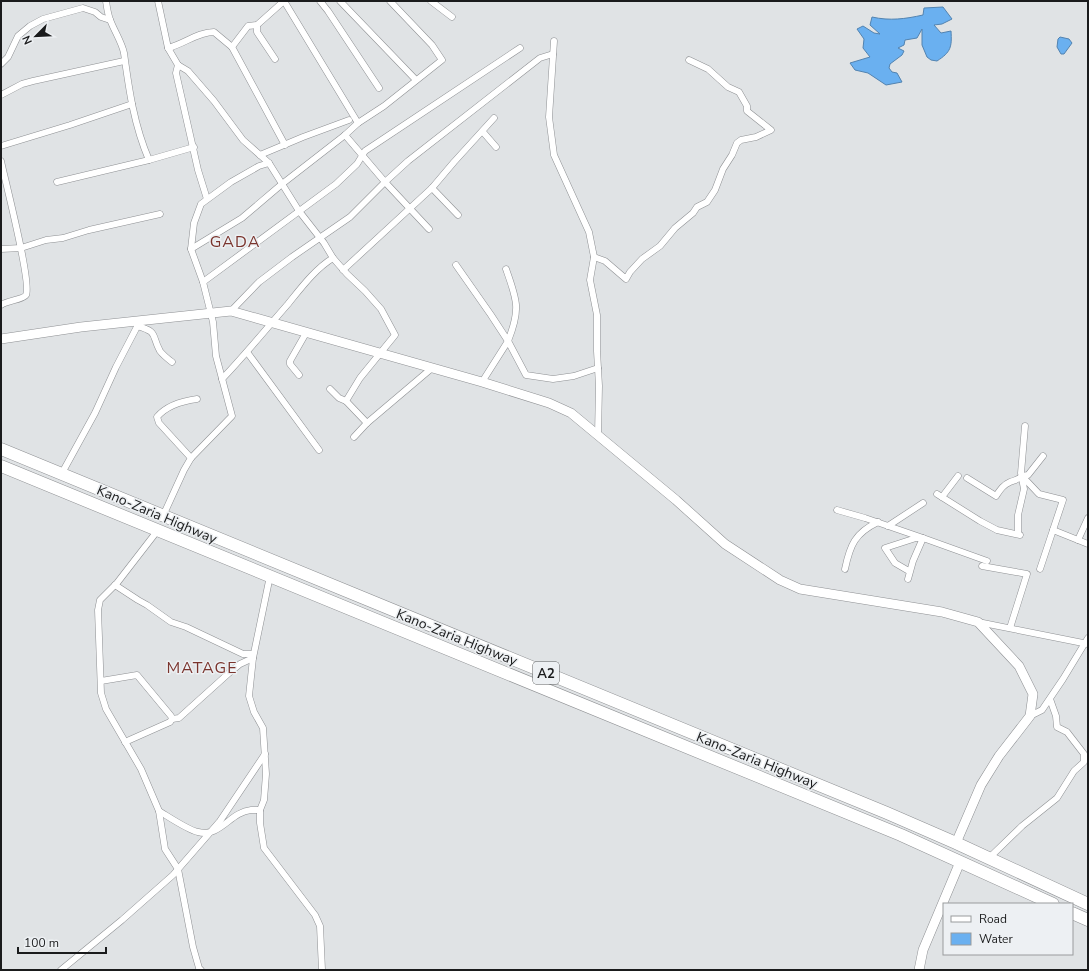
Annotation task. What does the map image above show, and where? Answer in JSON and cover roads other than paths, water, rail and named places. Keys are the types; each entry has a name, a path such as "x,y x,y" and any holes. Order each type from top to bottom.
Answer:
{"highway":[{"name":"Kano-Zaria Highway","path":"1,449 851,798 956,843 1088,904"},
{"name":"Kano-Zaria Highway","path":"1,466 901,835 1051,903"},
{"path":"1073,913 1088,920"}],"street":[{"path":"106,1 110,20 124,52 124,61 132,104 141,140 149,160"},
{"path":"158,1 168,48 178,65 188,71 214,101 242,140 268,163 299,211 333,258 381,309 394,335 360,378 346,401"},
{"path":"232,48 248,26 257,25 284,1 358,123"},
{"path":"320,1 379,88"},
{"path":"340,1 416,80"},
{"path":"191,249 242,218 358,123 384,106 442,60 432,45 390,1"},
{"path":"431,1 452,17"},
{"path":"1,64 8,57 18,36 30,26 44,19 82,8 95,12 110,20"},
{"path":"257,25 257,32 275,59"},
{"path":"168,48 179,45 208,32 214,32 232,48 285,145"},
{"path":"554,41 549,117 554,155 589,232 594,257 590,280 597,315 599,386 598,435"},
{"path":"203,282 336,184 362,157 365,151 520,48"},
{"path":"231,312 259,282 350,217 408,161 540,58 553,54"},
{"path":"594,257 605,261 626,279 630,272 642,259 660,246 675,228 693,213 696,207 707,202 737,143 771,130 747,111 747,106 739,92 728,87 708,69 689,60"},
{"path":"1,95 22,84 124,61"},
{"path":"178,65 176,73 198,170 207,199"},
{"path":"1,146 132,104"},
{"path":"343,270 432,188 494,118"},
{"path":"260,155 349,120"},
{"path":"482,132 496,147"},
{"path":"345,135 362,157 429,229"},
{"path":"57,182 149,160 194,147"},
{"path":"1,161 21,248 27,287 27,294 23,298 7,301 1,305"},
{"path":"162,516 191,458 232,416 216,356 213,322 203,282 191,249 194,222 201,204 207,199 259,166 268,163"},
{"path":"432,188 458,215"},
{"path":"1,249 21,248 46,240 63,238 89,230 160,214"},
{"path":"222,379 309,279 333,258"},
{"path":"456,265 488,309 508,341 526,375 553,378 574,376 598,368"},
{"path":"482,382 508,341 515,324 517,312 515,296 506,269"},
{"path":"1,339 81,327 139,323 210,313 231,312 380,353 548,402 571,413 676,500 725,544 780,580 800,589 942,612 978,622 1087,641 1063,680 1042,710 1030,716 998,756 982,785 956,843"},
{"path":"139,323 154,335 161,351 172,362"},
{"path":"62,473 95,413 116,367 139,323"},
{"path":"298,375 290,364 290,361 306,333"},
{"path":"247,352 319,450"},
{"path":"354,437 367,423 432,368"},
{"path":"330,389 346,401 367,423"},
{"path":"191,458 159,423 157,417 174,405 183,401 197,399"},
{"path":"958,476 939,496 997,530 1020,535 1019,510 1024,489 1022,476 1025,426"},
{"path":"967,478 996,496 1003,486 1018,480 1022,476 1028,475 1044,456"},
{"path":"1022,476 1040,494 1064,500 1040,569"},
{"path":"888,526 923,503"},
{"path":"837,510 878,522 987,561"},
{"path":"1078,540 1088,518"},
{"path":"845,569 849,548 856,538 870,526 878,522"},
{"path":"158,530 115,585 100,600 98,610 101,693 106,709 140,769 159,811 165,849 178,869 193,947 199,968 201,970"},
{"path":"1053,530 1088,544"},
{"path":"907,570 895,563 885,548 916,538 923,538"},
{"path":"908,579 913,561 923,538"},
{"path":"982,566 1027,574 1010,628"},
{"path":"270,576 253,656 249,696 254,712 263,728 266,774 264,800 260,810 260,830 264,848 315,915 320,926 322,970"},
{"path":"115,585 171,622 243,654 253,656"},
{"path":"978,622 1019,666 1033,694 1030,716"},
{"path":"125,742 170,722 172,719 179,718 229,672 253,656"},
{"path":"101,681 137,675 172,719"},
{"path":"989,858 1022,826 1057,798 1074,771 1084,762 1086,752 1067,732 1057,728 1056,716 1050,699"},
{"path":"61,970 128,915 178,869 220,821 265,754"},
{"path":"159,811 198,832 209,833 217,830 243,812 260,810"},
{"path":"919,970 923,950 960,862"}],"water":[{"path":"943,7 952,19 942,24 934,25 941,33 951,31 951,45 948,52 937,61 931,60 927,57 922,45 922,29 917,38 905,40 904,45 898,48 904,51 902,55 890,64 889,68 892,72 897,73 902,82 886,85 868,73 855,70 850,63 870,57 863,48 864,39 857,29 863,26 874,33 880,34 870,25 872,17 891,19 910,18 923,15 924,8"},
{"path":"1060,37 1069,39 1072,43 1064,54 1061,54 1057,47 1058,39"}],"district":[{"name":"GADA","path":"235,241"},
{"name":"MATAGE","path":"202,667"}]}
